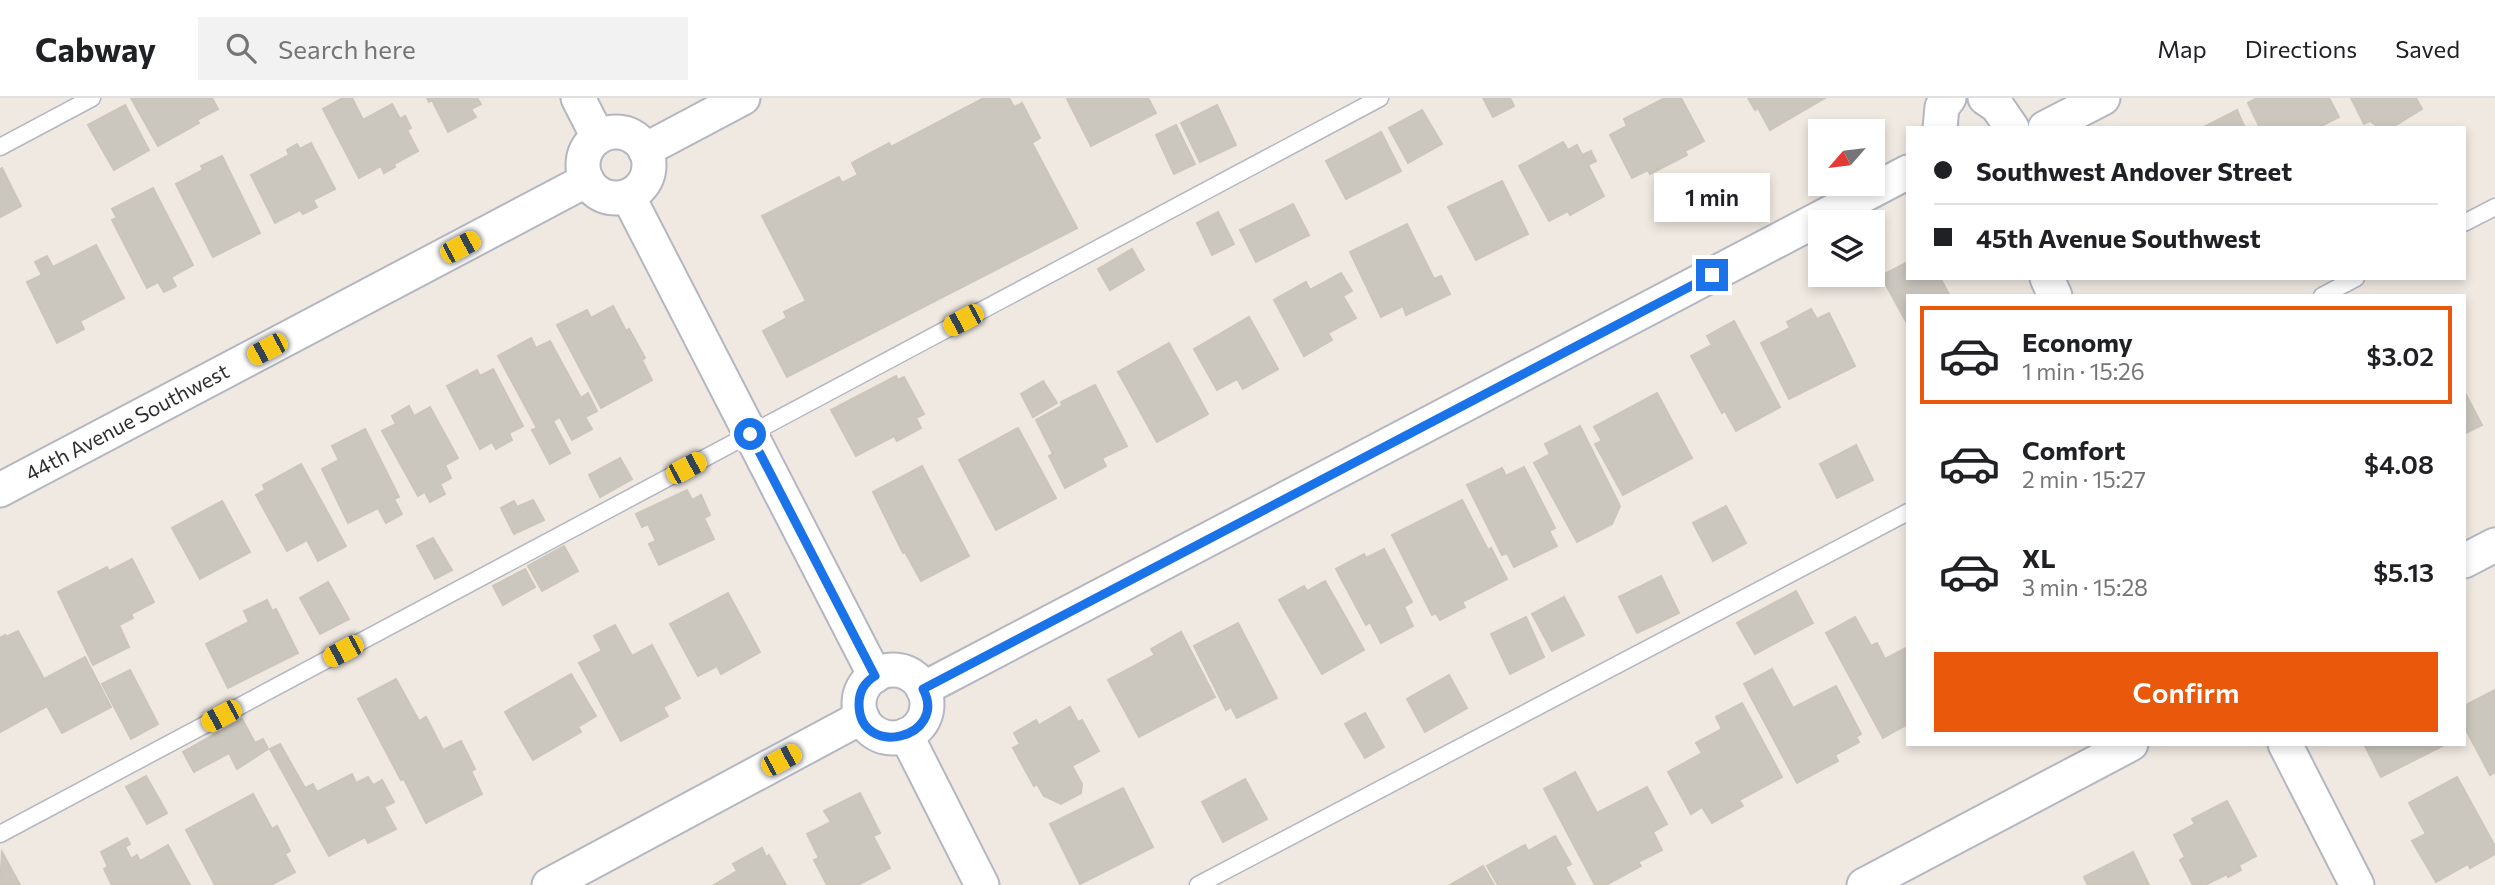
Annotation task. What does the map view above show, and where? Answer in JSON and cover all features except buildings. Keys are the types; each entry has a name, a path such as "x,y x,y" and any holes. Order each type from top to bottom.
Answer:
{"street":[{"path":"578,98 598,137"},
{"path":"645,150 743,98"},
{"path":"1940,126 1942,107 1949,98"},
{"path":"1985,98 1997,106 2011,126"},
{"path":"2049,126 2102,98"},
{"path":"614,132 626,134 635,138 645,150 649,165 647,175 642,185 628,195 615,198 605,196 596,191 587,180 583,160 587,150 598,137 614,132"},
{"path":"923,689 1906,173"},
{"name":"44th Avenue Southwest","path":"0,490 587,180"},
{"path":"628,195 875,676"},
{"path":"2466,560 2495,545"},
{"path":"891,670 902,671 912,676 923,689 927,705 925,716 919,726 906,735 890,738 879,735 870,729 862,717 859,698 863,687 875,676 891,670"},
{"path":"549,885 862,717"},
{"path":"906,735 982,885"},
{"path":"1864,885 2127,746"},
{"path":"2286,746 2357,885"}],"lane":[{"path":"0,147 92,98"},
{"path":"0,834 1380,98"},
{"path":"2466,222 2495,207"},
{"path":"2326,294 2352,280"},
{"path":"1198,885 1906,513"}],"route":[{"path":"750,434 875,676 863,687 859,698 863,720 879,735 901,737 911,733 925,716 927,705 923,689 1712,275"}]}
